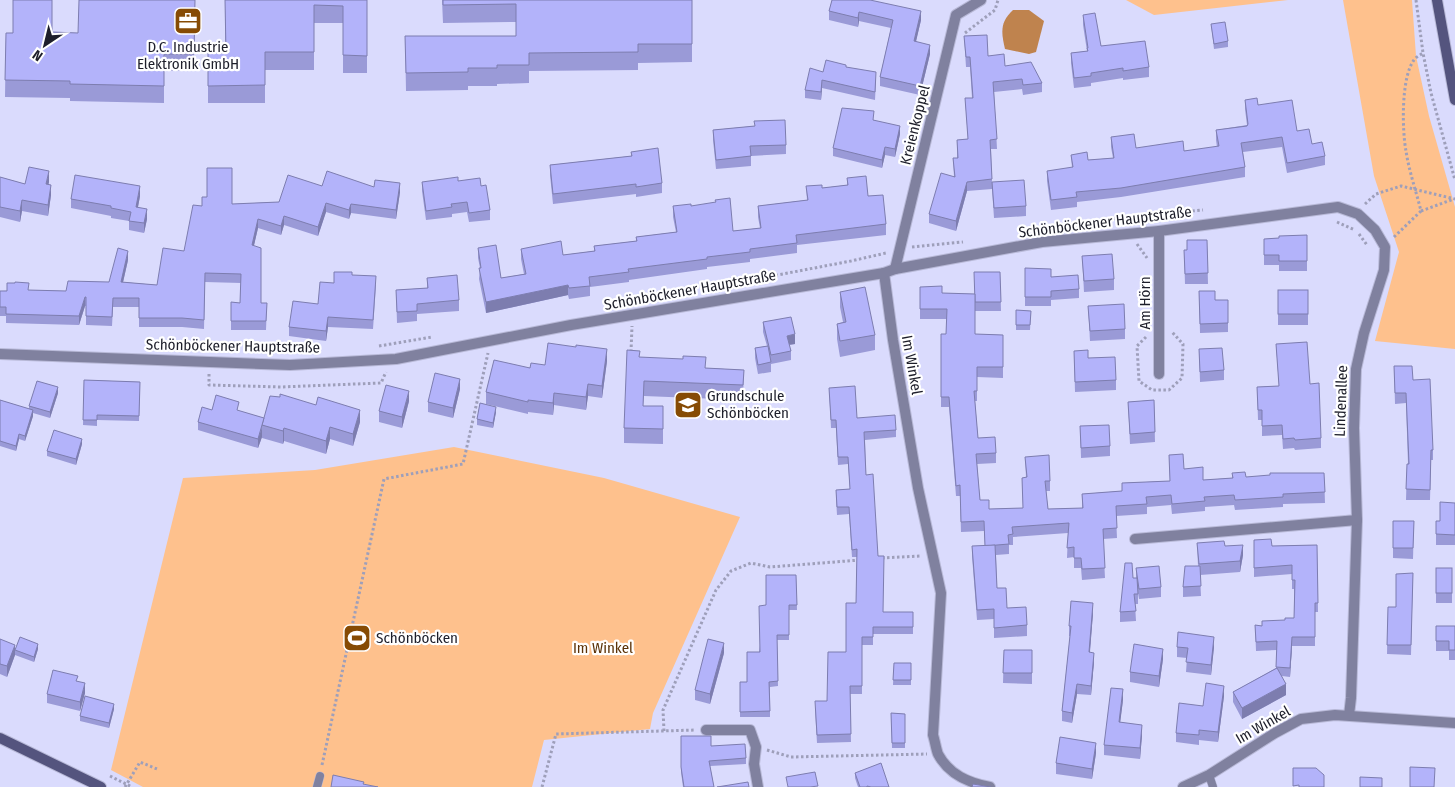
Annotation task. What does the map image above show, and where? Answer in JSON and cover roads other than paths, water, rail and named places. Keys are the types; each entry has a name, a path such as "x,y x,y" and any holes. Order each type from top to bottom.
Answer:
{"main road":[{"path":"1437,0 1455,100"},
{"path":"0,738 80,782 101,787"}],"street":[{"name":"Kreienkoppel","path":"895,269 956,16 981,0"},
{"name":"Schönböckener Hauptstraße","path":"0,354 290,365 396,358 571,325 884,273 895,269 1042,242 1159,232 1338,208 1358,214 1374,230 1385,247"},
{"name":"Am Hörn","path":"1159,232 1159,374"},
{"name":"Lindenallee","path":"1349,715 1357,520 1354,428 1356,369 1364,333 1384,270 1385,247"},
{"name":"Im Winkel","path":"884,273 893,340 918,488 941,594 933,735 938,754 950,770 969,782 990,787"},
{"path":"1135,539 1357,520"},
{"name":"Im Winkel","path":"1183,787 1209,775 1275,733 1301,719 1349,715 1455,723"},
{"path":"706,730 750,730 756,747 754,764 758,787"}],"lane":[{"path":"1209,775 1213,787"},
{"path":"317,787 320,776"}],"place":[{"name":"D.C. Industrie Elektronik GmbH","path":"188,21"},
{"name":"Grundschule Schönböcken","path":"688,405"},
{"name":"Schönböcken","path":"357,638"}]}
